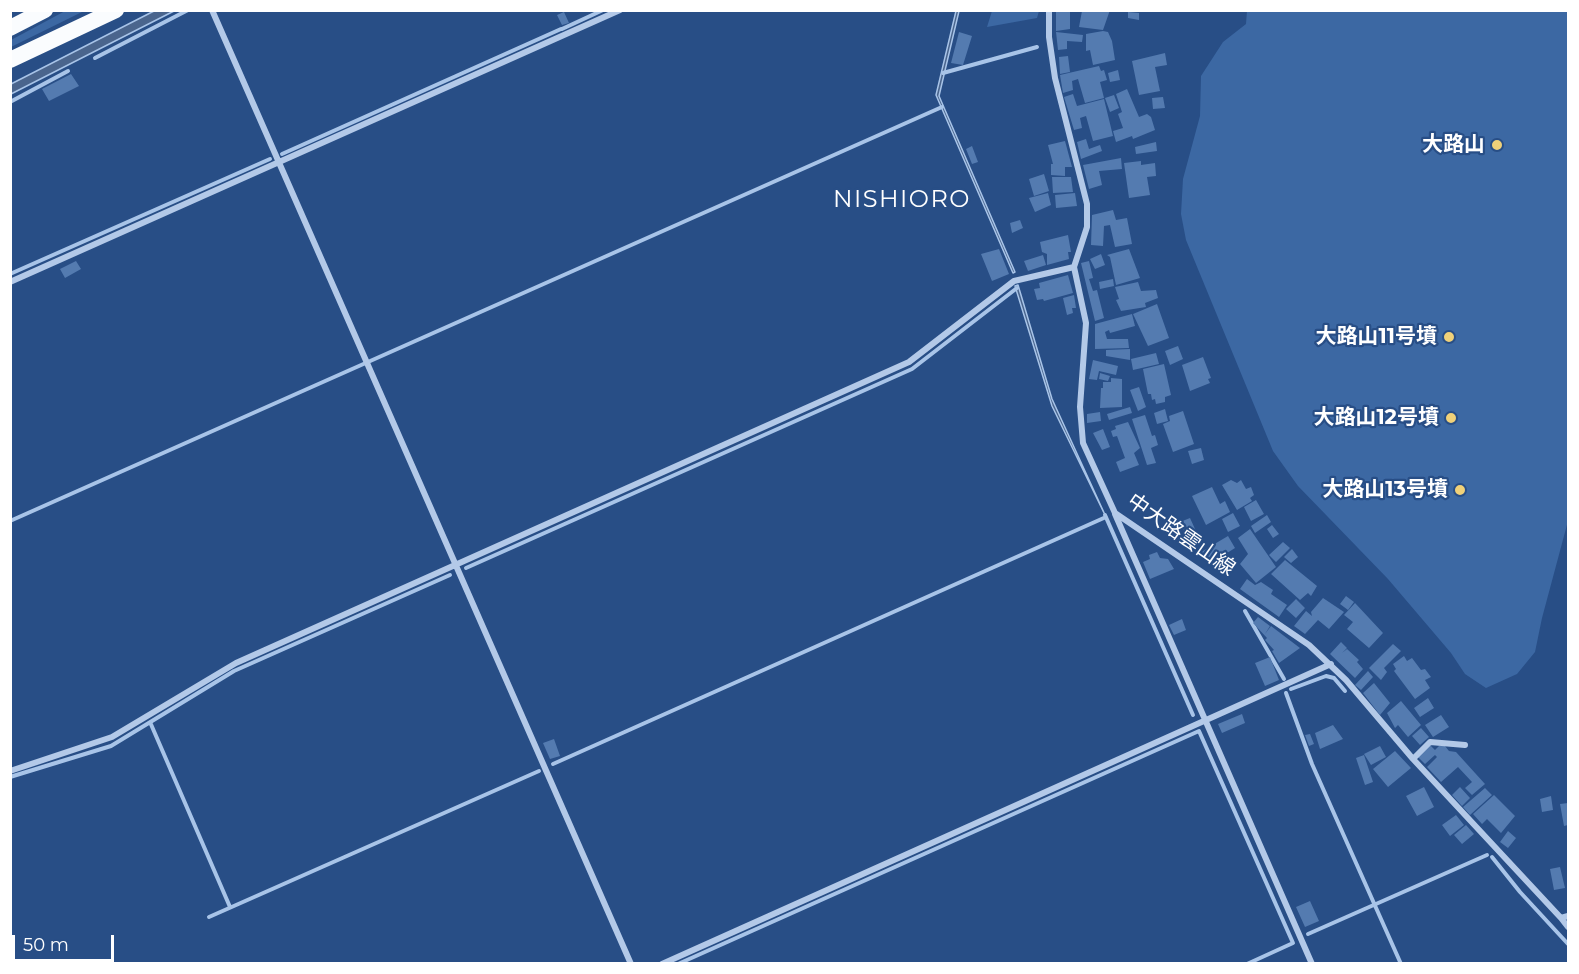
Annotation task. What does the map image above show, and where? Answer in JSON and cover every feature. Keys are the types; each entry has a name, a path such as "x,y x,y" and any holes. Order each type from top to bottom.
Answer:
{"highway":[{"path":"10,28 45,10"},
{"path":"10,60 116,10"}],"street":[{"path":"212,10 631,963"},
{"path":"10,282 620,10"},
{"path":"10,771 112,738 237,663 909,362 1014,281 1074,267 1087,227 1087,204 1055,78 1049,37 1049,10"},
{"name":"中大路雲山線","path":"1074,267 1086,323 1080,407 1083,443 1114,513 1136,525 1309,645 1331,664 1413,759 1569,927"},
{"path":"1114,513 1312,963"},
{"path":"662,963 1331,664"},
{"path":"1413,759 1430,742 1465,745"},
{"path":"1561,918 1569,916"}],"shaded area":[{"path":"67,10 84,11 11,47 11,40"},
{"path":"992,10 1039,11 1037,18 987,27"},
{"path":"154,11 174,11 11,94 11,84"},
{"path":"956,11 959,11 939,96 1015,272 1013,273 936,95"},
{"path":"1247,11 1568,11 1568,521 1535,652 1517,674 1486,688 1465,674 1451,653 1388,579 1298,486 1273,451 1186,240 1181,214 1183,179 1200,116 1201,76 1223,42 1246,24"},
{"path":"1018,285 1052,399 1106,517 1052,406 1015,286"}],"building":[{"path":"1056,10 1070,10 1070,29 1056,31"},
{"path":"1110,10 1103,30 1079,27 1082,11"},
{"path":"564,12 569,23 562,25 557,15"},
{"path":"1128,12 1139,13 1139,20 1128,18"},
{"path":"959,32 972,36 963,65 951,63"},
{"path":"1056,32 1083,35 1082,42 1067,41 1067,49 1058,50"},
{"path":"1108,32 1112,41 1115,60 1093,65 1090,50 1086,51 1086,34"},
{"path":"1165,53 1167,65 1155,67 1160,91 1139,95 1132,61"},
{"path":"1068,56 1070,72 1060,74 1059,57"},
{"path":"1099,66 1101,71 1104,70 1107,80 1100,82 1104,98 1085,103 1078,79 1072,81 1073,90 1063,93 1060,75"},
{"path":"1118,70 1120,80 1110,82 1108,73"},
{"path":"71,74 79,86 49,101 42,89"},
{"path":"1127,89 1139,117 1147,114 1151,117 1155,130 1133,139 1132,136 1116,142 1113,131 1123,128 1118,114 1122,112 1116,94"},
{"path":"1073,94 1077,106 1104,99 1113,136 1093,141 1086,116 1080,118 1082,128 1074,130 1064,97"},
{"path":"1114,95 1119,108 1110,112 1105,98"},
{"path":"1163,97 1165,108 1153,109 1152,98"},
{"path":"1086,139 1089,149 1100,145 1102,151 1081,159 1077,142"},
{"path":"1065,141 1072,167 1065,167 1065,176 1051,175 1051,164 1053,164 1048,145"},
{"path":"1156,142 1157,151 1136,154 1135,147"},
{"path":"972,146 978,162 972,164 966,149"},
{"path":"1121,158 1122,169 1099,171 1102,185 1089,189 1083,165"},
{"path":"1141,161 1141,165 1155,163 1156,176 1147,177 1150,195 1129,198 1124,163"},
{"path":"1044,174 1049,191 1034,196 1029,179"},
{"path":"1052,177 1071,177 1073,192 1053,193"},
{"path":"1048,193 1051,205 1035,212 1029,198"},
{"path":"1075,193 1077,206 1056,208 1055,195"},
{"path":"1113,210 1116,220 1127,218 1132,244 1115,247 1110,225 1104,226 1103,246 1091,245 1092,215"},
{"path":"1020,220 1023,228 1012,233 1010,223"},
{"path":"1068,235 1071,252 1068,252 1069,259 1047,265 1047,254 1042,252 1040,242"},
{"path":"999,249 1009,274 992,281 981,254"},
{"path":"1129,249 1140,278 1116,285 1110,257 1107,255"},
{"path":"1101,254 1105,265 1095,269 1090,259"},
{"path":"1043,255 1046,265 1028,271 1024,261"},
{"path":"76,261 81,269 65,278 60,269"},
{"path":"1089,261 1093,278 1089,279 1093,291 1097,290 1104,318 1095,321 1081,263"},
{"path":"1068,275 1073,293 1044,301 1043,299 1037,300 1034,289 1040,288 1039,283"},
{"path":"1113,279 1114,286 1100,289 1099,282"},
{"path":"1138,282 1141,291 1156,290 1158,298 1145,303 1146,307 1121,311 1116,300 1119,299 1115,287"},
{"path":"1074,295 1076,308 1072,308 1073,313 1067,315 1063,298"},
{"path":"1157,304 1169,338 1148,346 1133,314"},
{"path":"1132,314 1135,326 1110,333 1109,330 1105,332 1107,339 1128,339 1129,348 1095,349 1095,324"},
{"path":"1178,346 1183,359 1170,365 1165,351"},
{"path":"1130,349 1130,360 1106,356 1106,350"},
{"path":"1156,353 1159,364 1133,370 1131,359"},
{"path":"1203,357 1211,378 1208,379 1210,383 1190,391 1182,365"},
{"path":"1093,360 1118,366 1116,375 1099,371 1097,380 1089,379"},
{"path":"1164,364 1171,395 1165,397 1165,402 1156,404 1151,394 1148,394 1143,369"},
{"path":"1100,373 1110,376 1108,381 1099,379"},
{"path":"1111,378 1122,379 1122,407 1100,408 1103,382 1111,382"},
{"path":"1139,387 1146,407 1138,411 1130,390"},
{"path":"1130,407 1132,413 1109,420 1107,414"},
{"path":"1165,409 1168,421 1157,424 1154,413"},
{"path":"1183,411 1194,444 1173,452 1163,424 1170,421 1169,416"},
{"path":"1100,412 1101,421 1087,423 1087,414"},
{"path":"1145,415 1152,436 1155,435 1158,445 1151,448 1156,463 1147,465 1132,419"},
{"path":"1128,422 1140,448 1134,453 1139,465 1120,472 1116,462 1125,458 1117,436 1113,437 1111,431 1116,429 1115,426"},
{"path":"1103,429 1110,447 1102,450 1093,433"},
{"path":"1201,448 1204,460 1192,464 1188,451"},
{"path":"1231,480 1237,483 1241,480 1246,489 1251,487 1254,495 1250,498 1252,501 1237,510 1222,485"},
{"path":"1212,487 1220,504 1225,501 1230,512 1206,525 1192,496"},
{"path":"1256,500 1264,514 1251,521 1244,507"},
{"path":"1233,513 1240,526 1228,532 1222,519"},
{"path":"1267,515 1271,522 1255,533 1251,526"},
{"path":"1190,518 1200,540 1190,545 1180,522"},
{"path":"1272,525 1279,534 1273,538 1267,529"},
{"path":"1250,529 1276,567 1256,583 1240,564 1248,554 1238,538"},
{"path":"1228,536 1235,548 1208,565 1201,552"},
{"path":"1283,542 1290,548 1276,562 1269,555"},
{"path":"1292,549 1298,557 1291,563 1284,557"},
{"path":"1157,552 1160,558 1168,559 1174,569 1150,579 1143,562 1150,559 1149,555"},
{"path":"1285,560 1317,586 1311,596 1308,593 1300,600 1271,574"},
{"path":"1247,579 1255,585 1261,582 1273,590 1271,594 1287,605 1279,617 1240,589"},
{"path":"1346,596 1354,602 1348,610 1340,604"},
{"path":"1323,598 1344,612 1329,629 1318,620 1305,634 1294,626 1306,611 1312,616 1311,612"},
{"path":"1296,599 1305,608 1296,618 1286,609"},
{"path":"1355,603 1383,633 1369,648 1347,629 1353,622 1344,615"},
{"path":"1258,617 1270,626 1265,634 1271,626 1300,648 1279,663 1272,651 1274,650 1265,640 1267,638 1253,623"},
{"path":"1182,619 1186,630 1174,635 1169,625"},
{"path":"1341,642 1347,648 1342,653 1347,649 1359,660 1357,662 1363,669 1355,678 1330,654"},
{"path":"1393,644 1401,651 1384,668 1387,672 1381,680 1369,668"},
{"path":"1404,656 1407,661 1412,658 1421,670 1425,669 1431,677 1425,680 1430,688 1415,699 1394,671 1396,669 1393,664"},
{"path":"1270,657 1279,680 1265,686 1255,663"},
{"path":"1368,671 1373,677 1361,690 1355,685"},
{"path":"1374,683 1390,703 1380,715 1363,693"},
{"path":"1428,698 1434,708 1420,717 1414,708"},
{"path":"1401,701 1421,725 1408,737 1398,725 1395,728 1387,713"},
{"path":"1242,714 1245,723 1222,733 1218,724"},
{"path":"1441,715 1449,727 1433,737 1425,725"},
{"path":"1333,725 1343,739 1320,749 1315,733"},
{"path":"1421,728 1429,737 1420,745 1412,736"},
{"path":"1310,734 1314,744 1309,746 1305,735"},
{"path":"554,739 560,756 550,759 543,743"},
{"path":"1430,745 1435,750 1439,746 1445,746 1449,751 1456,752 1485,784 1472,795 1465,788 1472,782 1458,767 1441,782 1427,767 1437,757 1435,755 1425,764 1418,757"},
{"path":"1380,746 1386,757 1371,765 1364,754"},
{"path":"1395,751 1411,768 1388,787 1373,769"},
{"path":"1364,755 1373,782 1365,785 1356,758"},
{"path":"1424,787 1434,807 1417,816 1406,796"},
{"path":"1460,787 1470,798 1462,806 1452,795"},
{"path":"1485,788 1492,795 1470,815 1463,807"},
{"path":"1494,795 1515,816 1501,833 1487,819 1482,824 1473,814"},
{"path":"1551,796 1553,810 1542,812 1540,799"},
{"path":"1568,803 1568,825 1564,826 1560,804"},
{"path":"1456,815 1464,825 1450,836 1442,825"},
{"path":"1466,825 1474,834 1462,844 1454,835"},
{"path":"1508,831 1516,838 1508,848 1500,842"},
{"path":"1560,867 1565,888 1554,890 1550,869"},
{"path":"1310,901 1319,921 1305,927 1296,907"}],"waterway":[{"path":"95,58 188,10"},
{"path":"562,29 603,10"},
{"path":"282,154 561,29"},
{"path":"943,73 1037,47"},
{"path":"10,102 68,71"},
{"path":"10,521 942,107"},
{"path":"10,274 270,159"},
{"path":"466,568 912,369 1017,288"},
{"path":"1105,515 1193,715"},
{"path":"553,764 1106,517"},
{"path":"10,777 111,746 234,671 450,575"},
{"path":"1245,611 1284,679"},
{"path":"1291,689 1326,676 1334,678 1345,691"},
{"path":"1286,693 1312,764 1401,964"},
{"path":"150,722 230,907"},
{"path":"678,964 1199,731 1293,943 1247,964"},
{"path":"209,917 539,771"},
{"path":"1308,934 1487,855"},
{"path":"1492,857 1520,892 1568,944"}],"place":[{"name":"大路山","path":"1497,145"},
{"name":"大路山11号墳","path":"1449,337"},
{"name":"大路山12号墳","path":"1451,418"},
{"name":"大路山13号墳","path":"1460,490"}],"district":[{"name":"NISHIORO","path":"902,200"}]}
